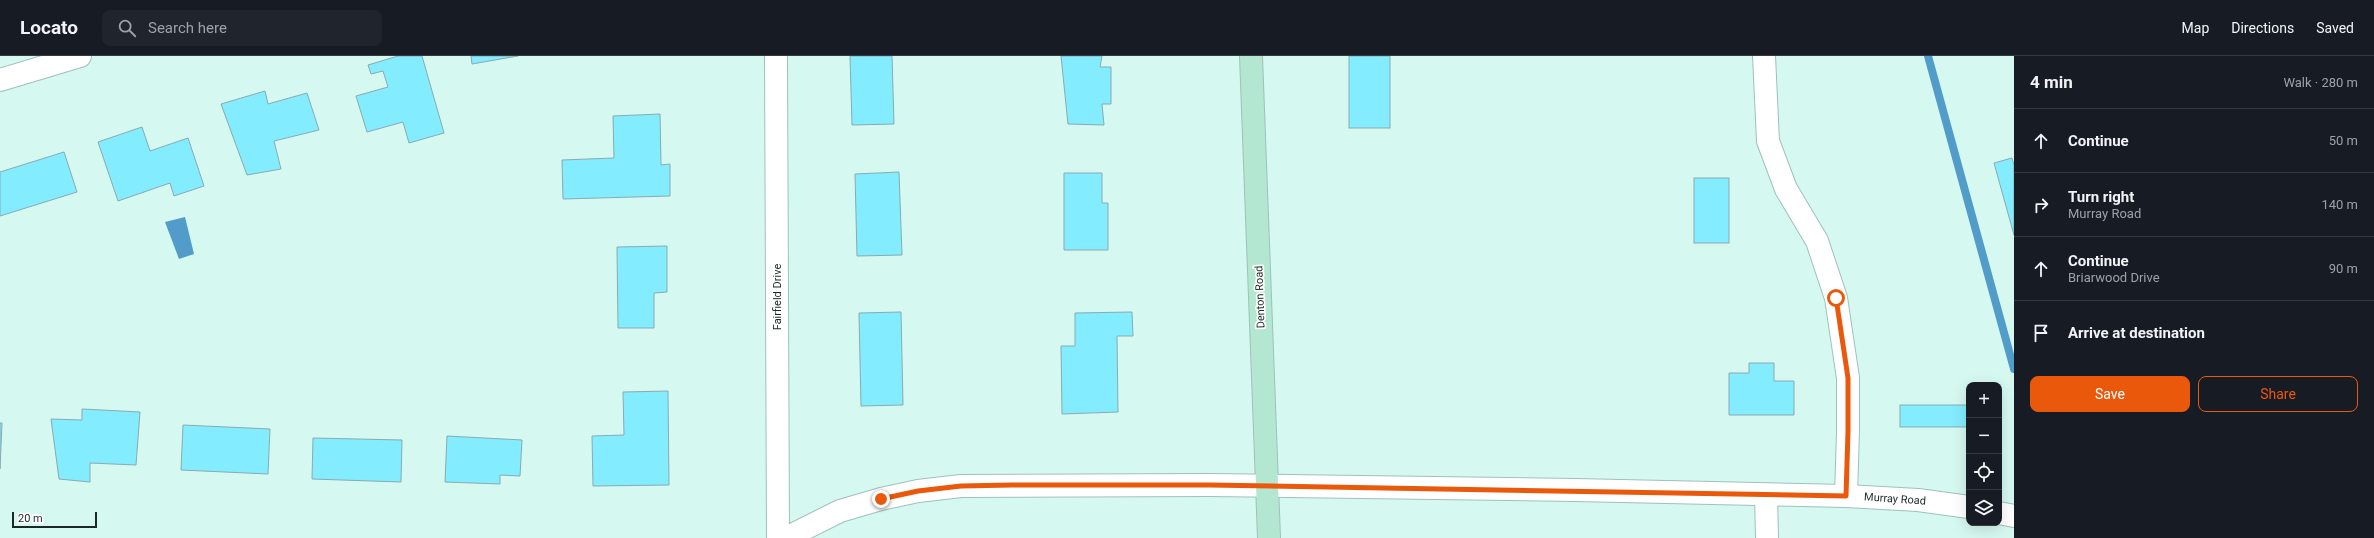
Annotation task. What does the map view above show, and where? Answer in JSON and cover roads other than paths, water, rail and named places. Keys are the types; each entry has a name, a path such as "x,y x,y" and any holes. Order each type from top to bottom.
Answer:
{"street":[{"path":"0,80 80,56"},
{"name":"Fairfield Drive","path":"776,56 778,538"},
{"name":"Denton Road","path":"1251,56 1269,538"},
{"path":"1764,56 1768,142 1786,189 1817,241 1836,298 1848,378 1846,496"},
{"name":"Murray Road","path":"786,538 840,511 918,491 954,487 1268,486 1575,490 1846,496 1918,500 1966,507"},
{"path":"1766,495 1767,538"},
{"path":"2002,514 2014,516"}],"water":[{"path":"185,217 194,254 179,259 165,222"}],"waterway":[{"path":"1928,56 2014,369"}]}
